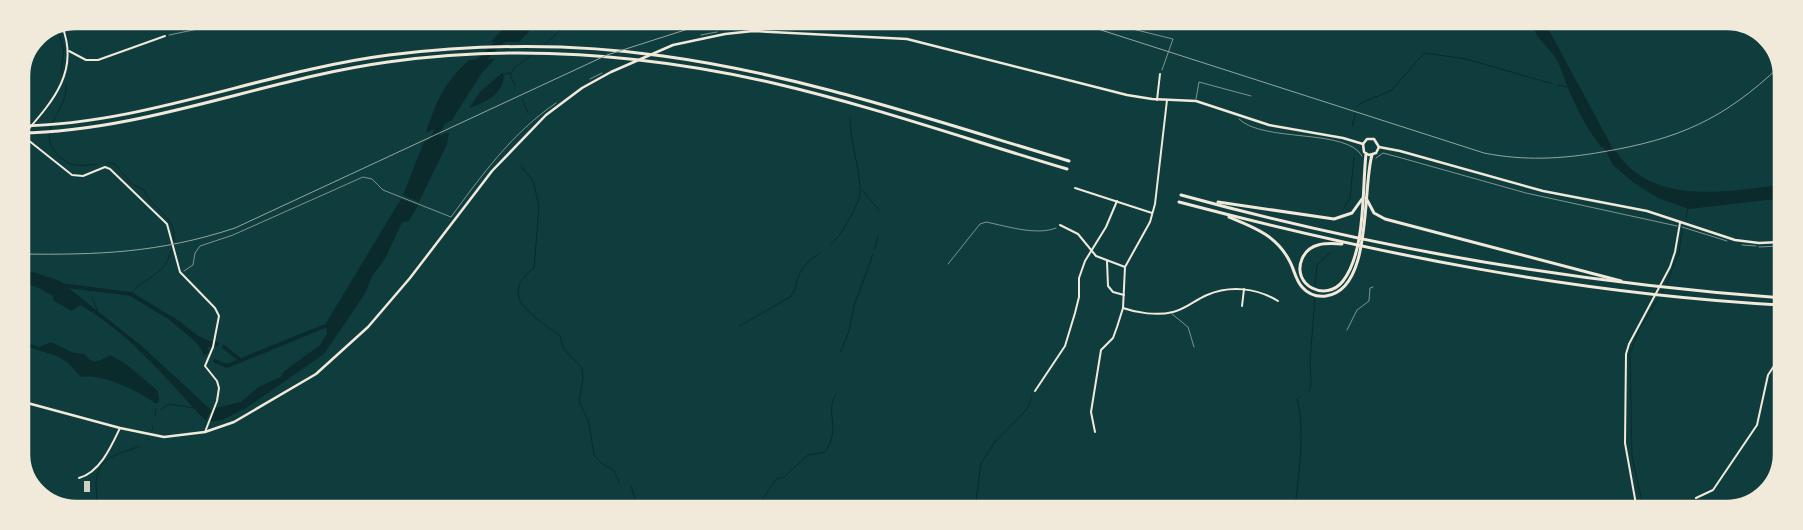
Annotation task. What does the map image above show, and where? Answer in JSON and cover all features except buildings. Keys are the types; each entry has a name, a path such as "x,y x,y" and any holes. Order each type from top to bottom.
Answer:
{"highway":[{"path":"29,126 79,123 128,115 280,76 359,60 441,50 524,46 606,50 688,60 744,70 862,98 1069,162"},
{"path":"29,134 80,130 130,122 299,78 360,66 444,56 511,52 587,54 674,64 810,92 1067,169"},
{"path":"1350,244 1324,244 1308,250 1302,258 1300,268 1307,285 1316,291 1326,292 1337,287 1345,278 1357,243 1368,161 1366,154"},
{"path":"1368,161 1372,155"},
{"path":"1181,195 1351,236 1482,262 1628,283 1774,297"},
{"path":"1202,201 1334,219 1352,212 1364,198"},
{"path":"1219,212 1269,236 1284,252 1303,288 1314,295 1326,296 1343,288 1355,266 1363,238 1364,198"},
{"path":"1364,198 1374,213 1386,220 1600,274 1628,283"},
{"path":"1179,202 1368,248 1496,272 1627,290 1774,304"}],"main road":[{"path":"29,403 120,428 164,437 205,432 234,422 311,378 325,367 387,306 482,182 520,139 546,114 582,88 641,57 672,45 726,34 753,31 843,34 907,39 1062,80 1136,97 1157,100 1196,101 1269,125 1343,138 1363,144"},
{"path":"1363,144 1367,139 1374,139 1379,148"},
{"path":"1363,144 1366,154 1372,155 1379,148"},
{"path":"1379,148 1400,151 1535,189 1634,208 1735,240 1774,244"}],"street":[{"path":"29,125 58,90 66,70 69,51 63,31"},
{"path":"69,51 86,60 98,60 164,36"},
{"path":"1157,100 1160,74"},
{"path":"1094,432 1091,412 1101,350 1112,338 1123,308 1125,267 1152,213 1167,100"},
{"path":"29,141 72,175 83,176 105,166 113,171 167,224 180,272 218,312 213,347 204,367 218,381 219,395 207,422 205,432"},
{"path":"1076,188 1152,213"},
{"path":"1035,391 1065,346 1078,297 1079,278 1090,251 1106,227 1117,201"},
{"path":"1635,501 1625,444 1626,354 1629,344 1670,267 1675,252 1680,222"},
{"path":"1060,225 1078,234 1090,251 1125,267"},
{"path":"1107,260 1108,286 1113,292 1124,295"},
{"path":"1123,308 1138,312 1172,313 1187,307 1207,295 1224,290 1244,289 1258,292 1278,301"},
{"path":"1242,306 1244,289"},
{"path":"1696,498 1713,490 1758,422 1768,375 1774,366"},
{"path":"79,478 92,474 110,448 120,428"}],"lane":[{"path":"1196,101 1199,82 1251,96"},
{"path":"1172,313 1188,327 1194,347"}],"path":[{"path":"164,36 198,29"},
{"path":"1131,29 1173,40 1160,74"},
{"path":"1234,114 1242,122 1262,129 1343,143 1357,148 1368,161 1382,153 1526,193 1679,226 1733,243"},
{"path":"180,272 192,267 195,253 200,246 234,235 360,178 372,179 383,190 450,218"},
{"path":"948,264 980,224 986,222 1048,231 1060,225"},
{"path":"1740,244 1764,247 1774,245"},
{"path":"1347,330 1357,310 1369,301 1370,288 1373,286"}],"water":[{"path":"503,29 531,29 519,42 491,42"},
{"path":"1534,29 1547,29 1611,145 1601,147 1594,138 1577,108 1558,62"},
{"path":"495,59 481,74 452,120 426,133 433,111 442,93 460,68 469,60"},
{"path":"503,72 504,79 498,91 488,100 469,108 480,92"},
{"path":"449,132 447,144 419,202 403,195 424,142"},
{"path":"1616,152 1632,169 1650,181 1671,188 1715,192 1774,186 1774,200 1689,209 1658,198 1634,183 1613,165 1607,154"},
{"path":"401,199 418,205 409,221 402,222 385,259 372,276 366,292 324,354 246,408 222,420 209,422 216,408 241,402 260,386 281,377 283,372 320,345 327,334 326,323"},
{"path":"29,271 60,281 143,347 211,410 206,421 147,358 115,329 80,305 72,311 54,301 53,296 29,284"},
{"path":"164,313 178,320 204,339 219,342 218,346 208,347 209,353 204,356 192,338 174,324"},
{"path":"51,342 74,353 84,354 87,358 94,361 110,355 126,364 158,391 159,402 156,404 141,394 109,380 99,377 81,377 68,363 57,356 29,347 29,343 39,347"}],"waterway":[{"path":"541,48 561,29"},
{"path":"58,32 64,50 61,74"},
{"path":"476,65 506,36"},
{"path":"511,74 513,69 537,51"},
{"path":"1357,107 1361,103 1392,90 1424,53 1466,59 1553,84"},
{"path":"504,75 509,72 515,86"},
{"path":"66,85 63,103 51,128 49,137 51,145 66,162 76,165 97,164"},
{"path":"1557,85 1568,87"},
{"path":"522,99 528,113"},
{"path":"1352,127 1355,114"},
{"path":"831,245 849,219 857,203 860,191 850,118"},
{"path":"431,145 443,119"},
{"path":"1601,139 1617,160"},
{"path":"1343,209 1350,198 1354,157"},
{"path":"107,162 115,164 132,184 144,190 152,203 172,225 174,241"},
{"path":"521,166 533,181 539,206 534,268 523,279 518,288 519,298 531,314 560,336 563,348 582,368 583,378 579,401 589,423 594,455 601,463 614,471 619,482"},
{"path":"862,190 879,210"},
{"path":"1686,218 1688,207"},
{"path":"1666,285 1679,253 1682,230"},
{"path":"875,249 878,236"},
{"path":"131,294 164,266 171,251"},
{"path":"1315,285 1317,265 1331,252"},
{"path":"738,327 790,297 794,292 803,268 820,253"},
{"path":"841,351 849,331 854,306 873,254"},
{"path":"60,285 131,294 167,316"},
{"path":"1642,501 1632,457 1630,353 1639,330 1664,289"},
{"path":"92,297 98,312"},
{"path":"1309,392 1315,298"},
{"path":"215,361 227,366 330,324"},
{"path":"224,347 240,360"},
{"path":"761,501 776,479 784,477 808,455 825,452 832,436 832,407 836,394"},
{"path":"976,501 981,463 995,442 1027,409 1032,397"},
{"path":"1296,501 1301,440 1300,412 1297,399 1300,397"},
{"path":"161,409 169,404 194,408"},
{"path":"155,416 156,409"},
{"path":"152,431 153,426"},
{"path":"97,501 97,475 104,462 116,455 140,446"},
{"path":"631,486 637,501"}],"railway":[{"path":"29,254 129,251 180,243 235,228 607,55 688,29"},
{"path":"1098,29 1484,153 1528,158 1558,158 1629,147 1677,133 1719,114 1759,85 1774,72"}]}
